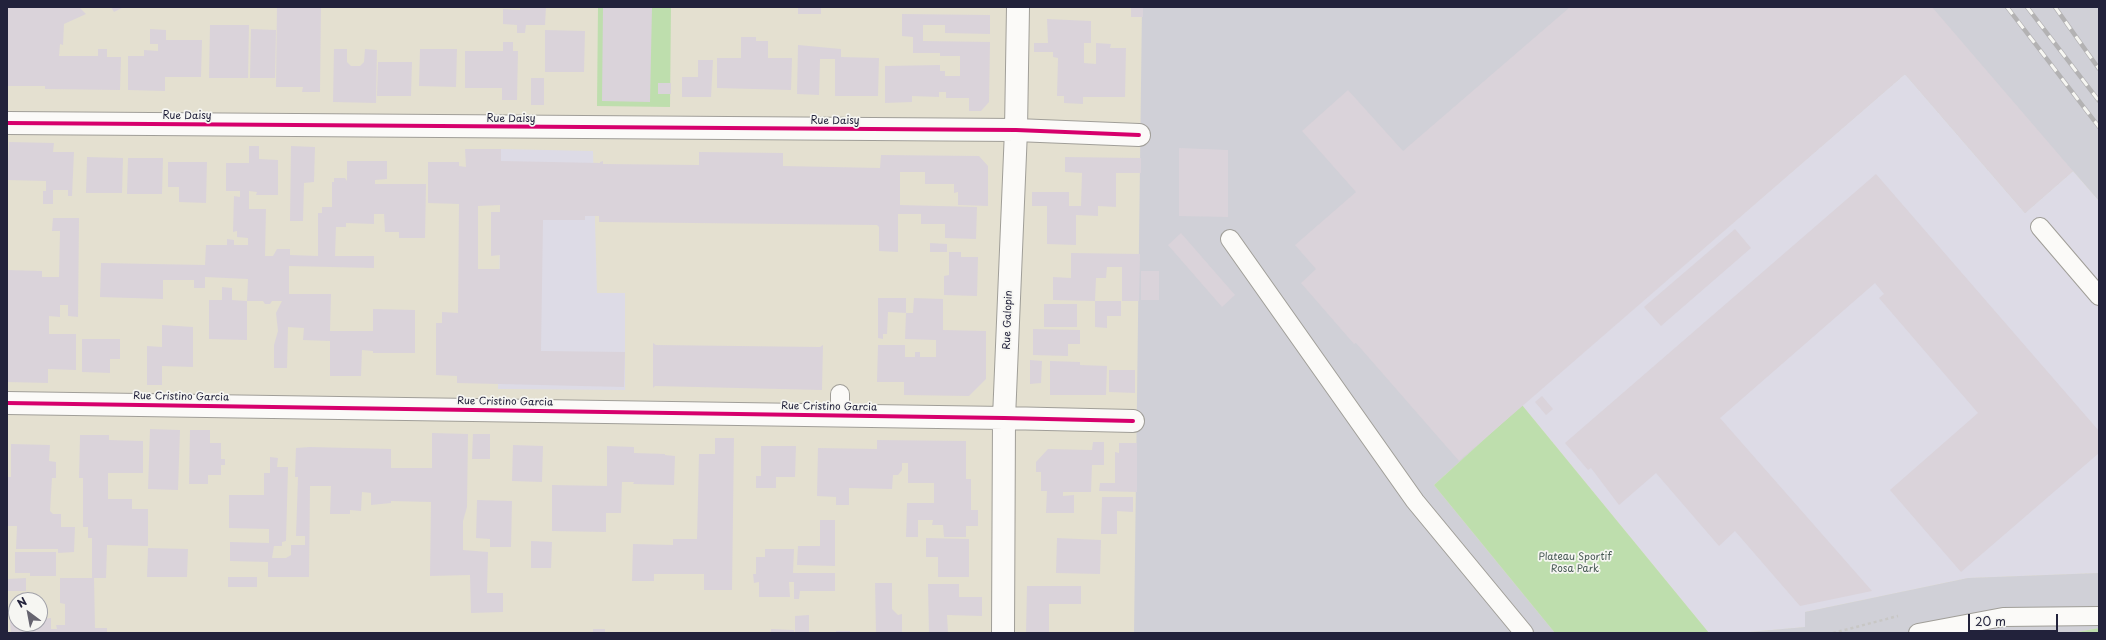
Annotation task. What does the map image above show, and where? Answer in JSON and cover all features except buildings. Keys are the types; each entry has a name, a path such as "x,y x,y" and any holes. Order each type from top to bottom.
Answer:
{"street":[{"name":"Rue Galopin","path":"1003,633 1004,418 1016,130 1018,7"},
{"name":"Rue Daisy","path":"7,123 1016,130 1139,136"},
{"name":"Rue Cristino Garcia","path":"7,403 840,415 1133,421"}],"lane":[{"path":"2040,227 2099,296"},
{"path":"1230,239 1415,501 1524,633"},
{"path":"840,394 840,415"},
{"path":"1918,633 2003,617 2099,616"}],"shaded area":[{"path":"1142,7 2099,7 2099,201 2073,171 2025,213 1905,74 1522,405 1434,485 1555,633 1134,633"},
{"path":"1905,74 2025,213 2073,171 2099,201 2099,573 1968,578 1805,612 1805,627 1738,633 1709,633 1522,405"},
{"path":"501,149 593,151 597,293 625,293 625,390 498,389"},
{"path":"2099,573 2099,628 2072,633 1738,633 1805,627 1805,612 1968,578"}],"green space":[{"path":"598,7 671,7 670,107 597,106"},
{"name":"Plateau Sportif Rosa Park","path":"1522,405 1709,633 1555,633 1434,485"},
{"path":"2099,628 2099,633 2072,633"}],"railway":[{"path":"2007,7 2099,127"},
{"path":"2027,7 2099,101"},
{"path":"2055,7 2099,69"}],"cycle path":[{"path":"7,123 1016,130 1139,135"},
{"path":"7,403 1133,421"}]}
